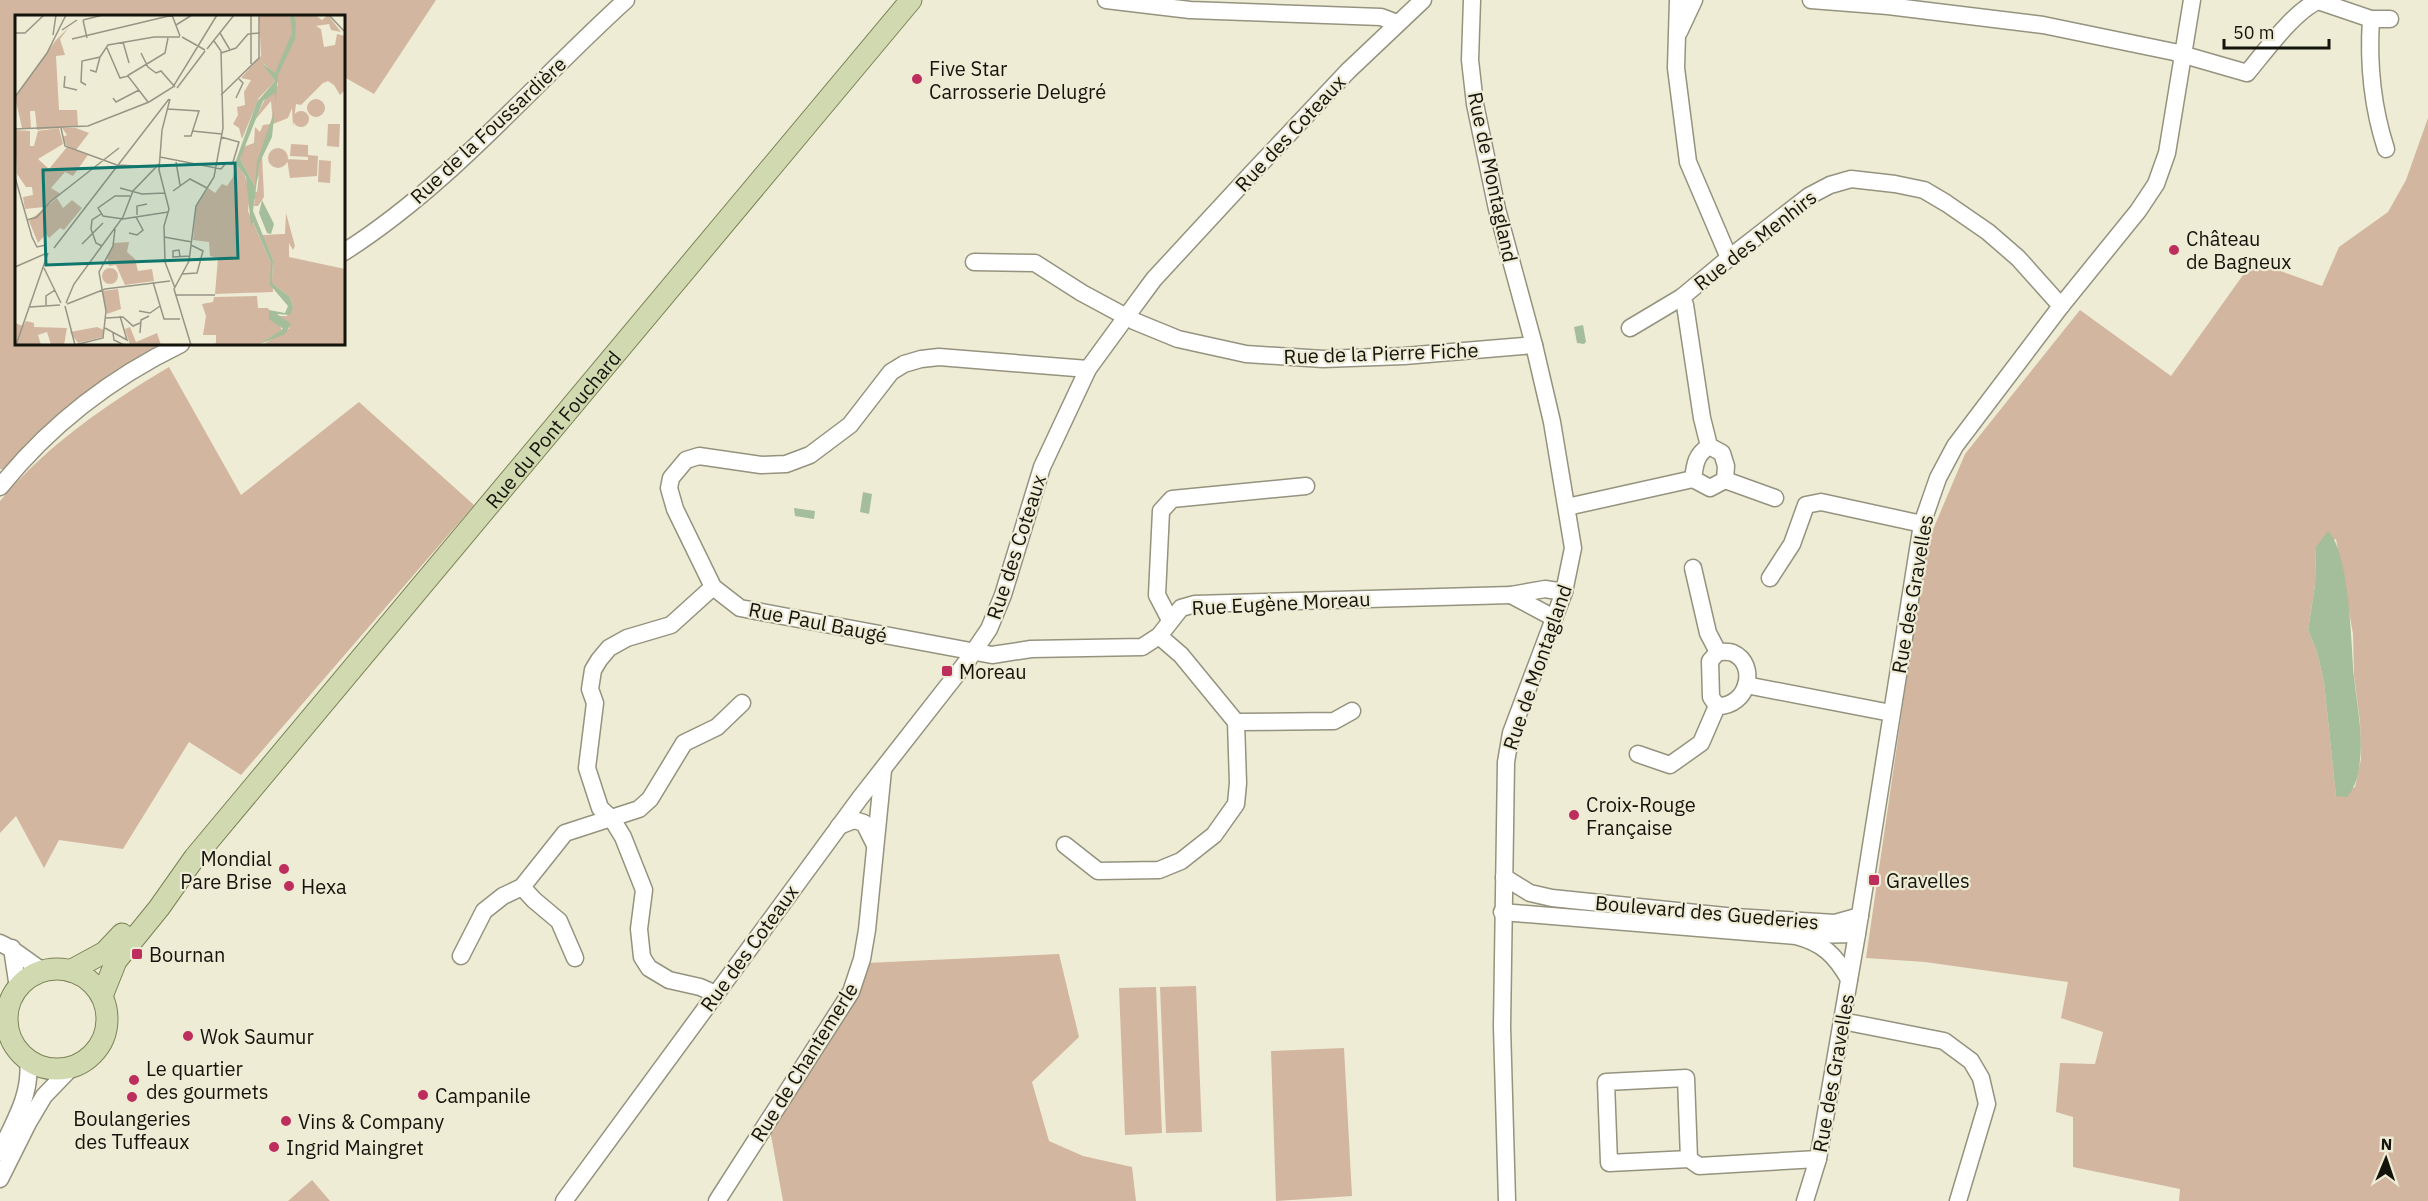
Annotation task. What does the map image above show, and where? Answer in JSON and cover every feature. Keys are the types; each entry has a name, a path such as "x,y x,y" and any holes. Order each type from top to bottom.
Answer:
{"main road":[{"name":"Rue du Pont Fouchard","path":"70,971 105,952 195,857 911,0"},
{"name":"Rue du Pont Fouchard","path":"102,996 116,961 159,908 195,857"},
{"path":"57,969 70,971 89,980 102,996 108,1017 105,1034 98,1048 86,1060 72,1067 49,1068 16,1055 4,1013 18,988 29,978 43,971 57,969"}],"street":[{"name":"Rue de la Foussardière","path":"345,251 375,232 434,184 494,129 582,40 626,0"},
{"path":"1106,0 1190,10 1381,17 1397,24"},
{"name":"Rue des Coteaux","path":"564,1201 858,800 989,629 1003,595 1042,468 1088,369 1154,279 1348,71 1423,0"},
{"name":"Rue de Montagland","path":"1472,0 1470,60 1475,104 1497,209 1534,345 1552,422 1573,548 1564,592 1511,733 1506,762 1502,1027 1507,1201"},
{"path":"1678,0 1676,68 1688,162 1724,251 1729,258"},
{"path":"1678,33 1694,0"},
{"path":"1810,0 1888,6 2043,25 2247,73 2279,36 2311,4 2318,1 2371,19 2390,19"},
{"name":"Rue des Gravelles","path":"1805,1201 1818,1159 1857,934 1922,524 1938,478 1955,446 2061,306 2138,211 2156,184 2167,153 2181,56 2192,0"},
{"path":"2371,19 2371,81 2376,119 2386,149"},
{"name":"Rue des Menhirs","path":"1630,328 1682,297 1809,196 1830,184 1851,179 1923,190 1946,202 1988,232 2018,258 2061,306"},
{"name":"Rue de la Pierre Fiche","path":"974,262 1035,263 1126,317 1178,339 1257,354 1323,358 1404,356 1534,345"},
{"path":"1682,297 1702,418 1709,446 1722,453 1726,466 1725,480"},
{"path":"0,487 16,468 78,408 142,363 178,345"},
{"name":"Rue Paul Baugé","path":"975,650 740,608 713,587 675,508 669,488 671,478 686,460 699,456 761,465 786,464 810,455 850,425 891,372 904,364 921,359 939,357 1088,369"},
{"path":"1693,479 1700,452 1709,446"},
{"path":"1567,507 1693,479 1710,488 1725,480 1775,498"},
{"path":"1170,620 1156,595 1161,511 1172,499 1306,486"},
{"path":"1770,578 1792,544 1806,505 1821,502 1922,524"},
{"path":"1693,568 1708,633 1718,652"},
{"path":"713,587 671,625 627,638 609,648 593,670 590,689 595,703 587,768 600,808 612,819 624,837 644,890 639,929 642,957 649,968 669,980 716,993"},
{"name":"Rue Eugène Moreau","path":"1159,636 1181,608 1195,604 1511,595 1545,590 1564,592"},
{"name":"Rue Eugène Moreau","path":"1511,595 1554,618"},
{"path":"989,629 1007,643 1031,650"},
{"path":"975,650 992,655 1031,650 1142,647 1159,636 1181,655 1236,722 1238,783 1236,804 1214,835 1181,861 1160,870 1098,871 1065,845"},
{"path":"1716,706 1728,706 1742,696 1747,672 1742,661 1732,653 1718,652"},
{"path":"1716,706 1711,697 1710,661 1718,652"},
{"path":"1746,685 1891,713"},
{"path":"461,956 484,911 503,896 522,887 565,833 639,809 650,799 684,743 717,727 742,703"},
{"path":"1638,754 1670,765 1701,743 1716,706"},
{"path":"1236,722 1334,721 1352,711"},
{"name":"Rue de Chantemerle","path":"717,1201 851,992 862,959 867,930 883,769"},
{"path":"858,800 867,802 876,822"},
{"name":"Rue de Chantemerle","path":"858,800 874,843"},
{"path":"839,826 854,820 864,823 874,843"},
{"name":"Boulevard des Guederies","path":"1503,877 1530,893 1552,898 1735,916 1812,921 1835,922 1860,916"},
{"path":"522,887 559,921 575,958"},
{"name":"Boulevard des Guederies","path":"1503,905 1552,898"},
{"name":"Boulevard des Guederies","path":"1503,905 1796,936 1857,934"},
{"name":"Boulevard des Guederies","path":"1796,936 1815,941 1840,961 1849,979"},
{"path":"6,946 23,960 43,971"},
{"path":"6,946 18,988"},
{"path":"1842,1020 1944,1041 1971,1061 1981,1078 1987,1104 1958,1201"},
{"path":"0,1152 25,1098 30,1076 16,1055"},
{"path":"0,1179 44,1096 72,1067"},
{"path":"1689,1159 1686,1078 1606,1082 1610,1163 1689,1159 1699,1166 1818,1159"}],"shaded area":[{"path":"0,0 436,0 374,94 345,78 345,15 15,15 15,345 158,345 97,385 59,416 6,469 0,469"},
{"path":"2428,118 2428,1201 2179,1201 2180,1189 2073,1167 2073,1117 2056,1112 2060,1063 2095,1064 2103,1032 2061,1018 2068,982 1925,962 1866,958 1926,546 1965,454 2080,310 2171,376 2253,261 2322,286 2339,247 2388,212 2406,180","holes":["2336,539 2353,634 2361,759 2355,787 2336,796 2324,682 2317,652 2308,630 2315,585 2316,547"]},
{"path":"1583,325 1586,342 1584,344 1577,343 1574,327"},
{"path":"169,367 241,495 359,402 474,505 241,775 189,742 123,849 59,840 44,868 16,816 0,833 0,501 38,462 79,427"},
{"path":"863,492 872,494 869,514 860,512"},
{"path":"794,508 815,511 814,519 795,516"},
{"path":"2328,531 2341,558 2345,578 2360,729 2359,770 2355,784 2347,797 2336,796 2324,682 2317,652 2308,630 2315,585 2316,547"},
{"path":"1059,954 1079,1037 1032,1082 1049,1141 1083,1156 1132,1167 1136,1201 783,1201 770,1130 866,963"},
{"path":"1196,986 1202,1132 1166,1133 1160,987"},
{"path":"1156,987 1162,1133 1125,1135 1119,988"},
{"path":"1344,1048 1352,1196 1276,1201 1271,1051"},
{"path":"312,1180 330,1201 288,1201"}],"place":[{"name":"Five Star Carrosserie Delugré","path":"917,79"},
{"name":"Château de Bagneux","path":"2174,250"},
{"name":"Moreau","path":"947,671"},
{"name":"Croix-Rouge Française","path":"1574,815"},
{"name":"Mondial Pare Brise","path":"284,869"},
{"name":"Gravelles","path":"1874,880"},
{"name":"Hexa","path":"289,886"},
{"name":"Bournan","path":"137,954"},
{"name":"Wok Saumur","path":"188,1036"},
{"name":"Le quartier des gourmets","path":"134,1080"},
{"name":"Campanile","path":"423,1095"},
{"name":"Boulangeries des Tuffeaux","path":"132,1097"},
{"name":"Vins & Company","path":"286,1121"},
{"name":"Ingrid Maingret","path":"274,1147"}]}
